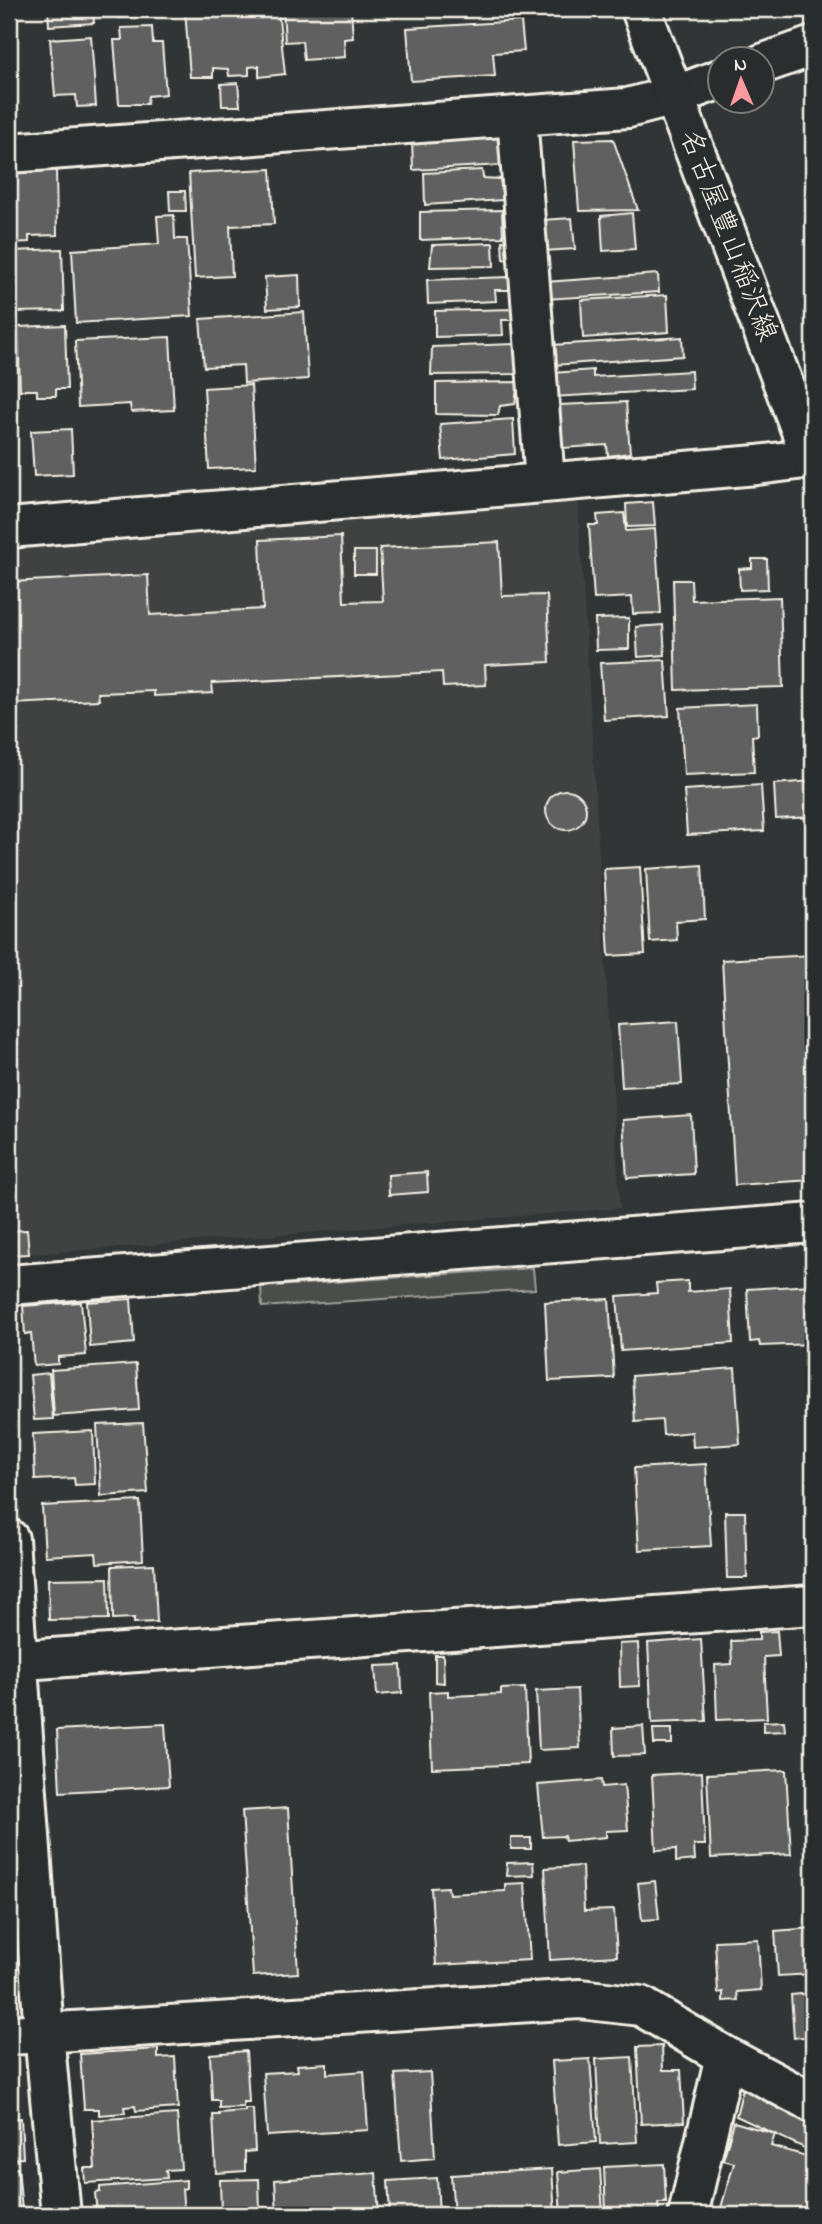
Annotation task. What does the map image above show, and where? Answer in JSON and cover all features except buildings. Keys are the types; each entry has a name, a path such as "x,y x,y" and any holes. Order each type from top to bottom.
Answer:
{"street":[{"name":"名古屋豊山稲沢線","path":"641,9 813,460"},
{"path":"776,59 813,46"},
{"path":"9,153 628,108 706,84"},
{"path":"517,116 545,482"},
{"path":"9,528 813,460"},
{"path":"9,1285 813,1223"},
{"path":"9,1539 26,2034 61,2215"},
{"path":"14,1661 813,1605"},
{"path":"26,2034 580,1998 641,2006 725,2056 813,2103"},
{"path":"688,2215 725,2056"}],"shaded area":[{"path":"578,502 620,1208 9,1256 9,543"},
{"path":"533,1268 535,1289 262,1307 261,1287"}]}
